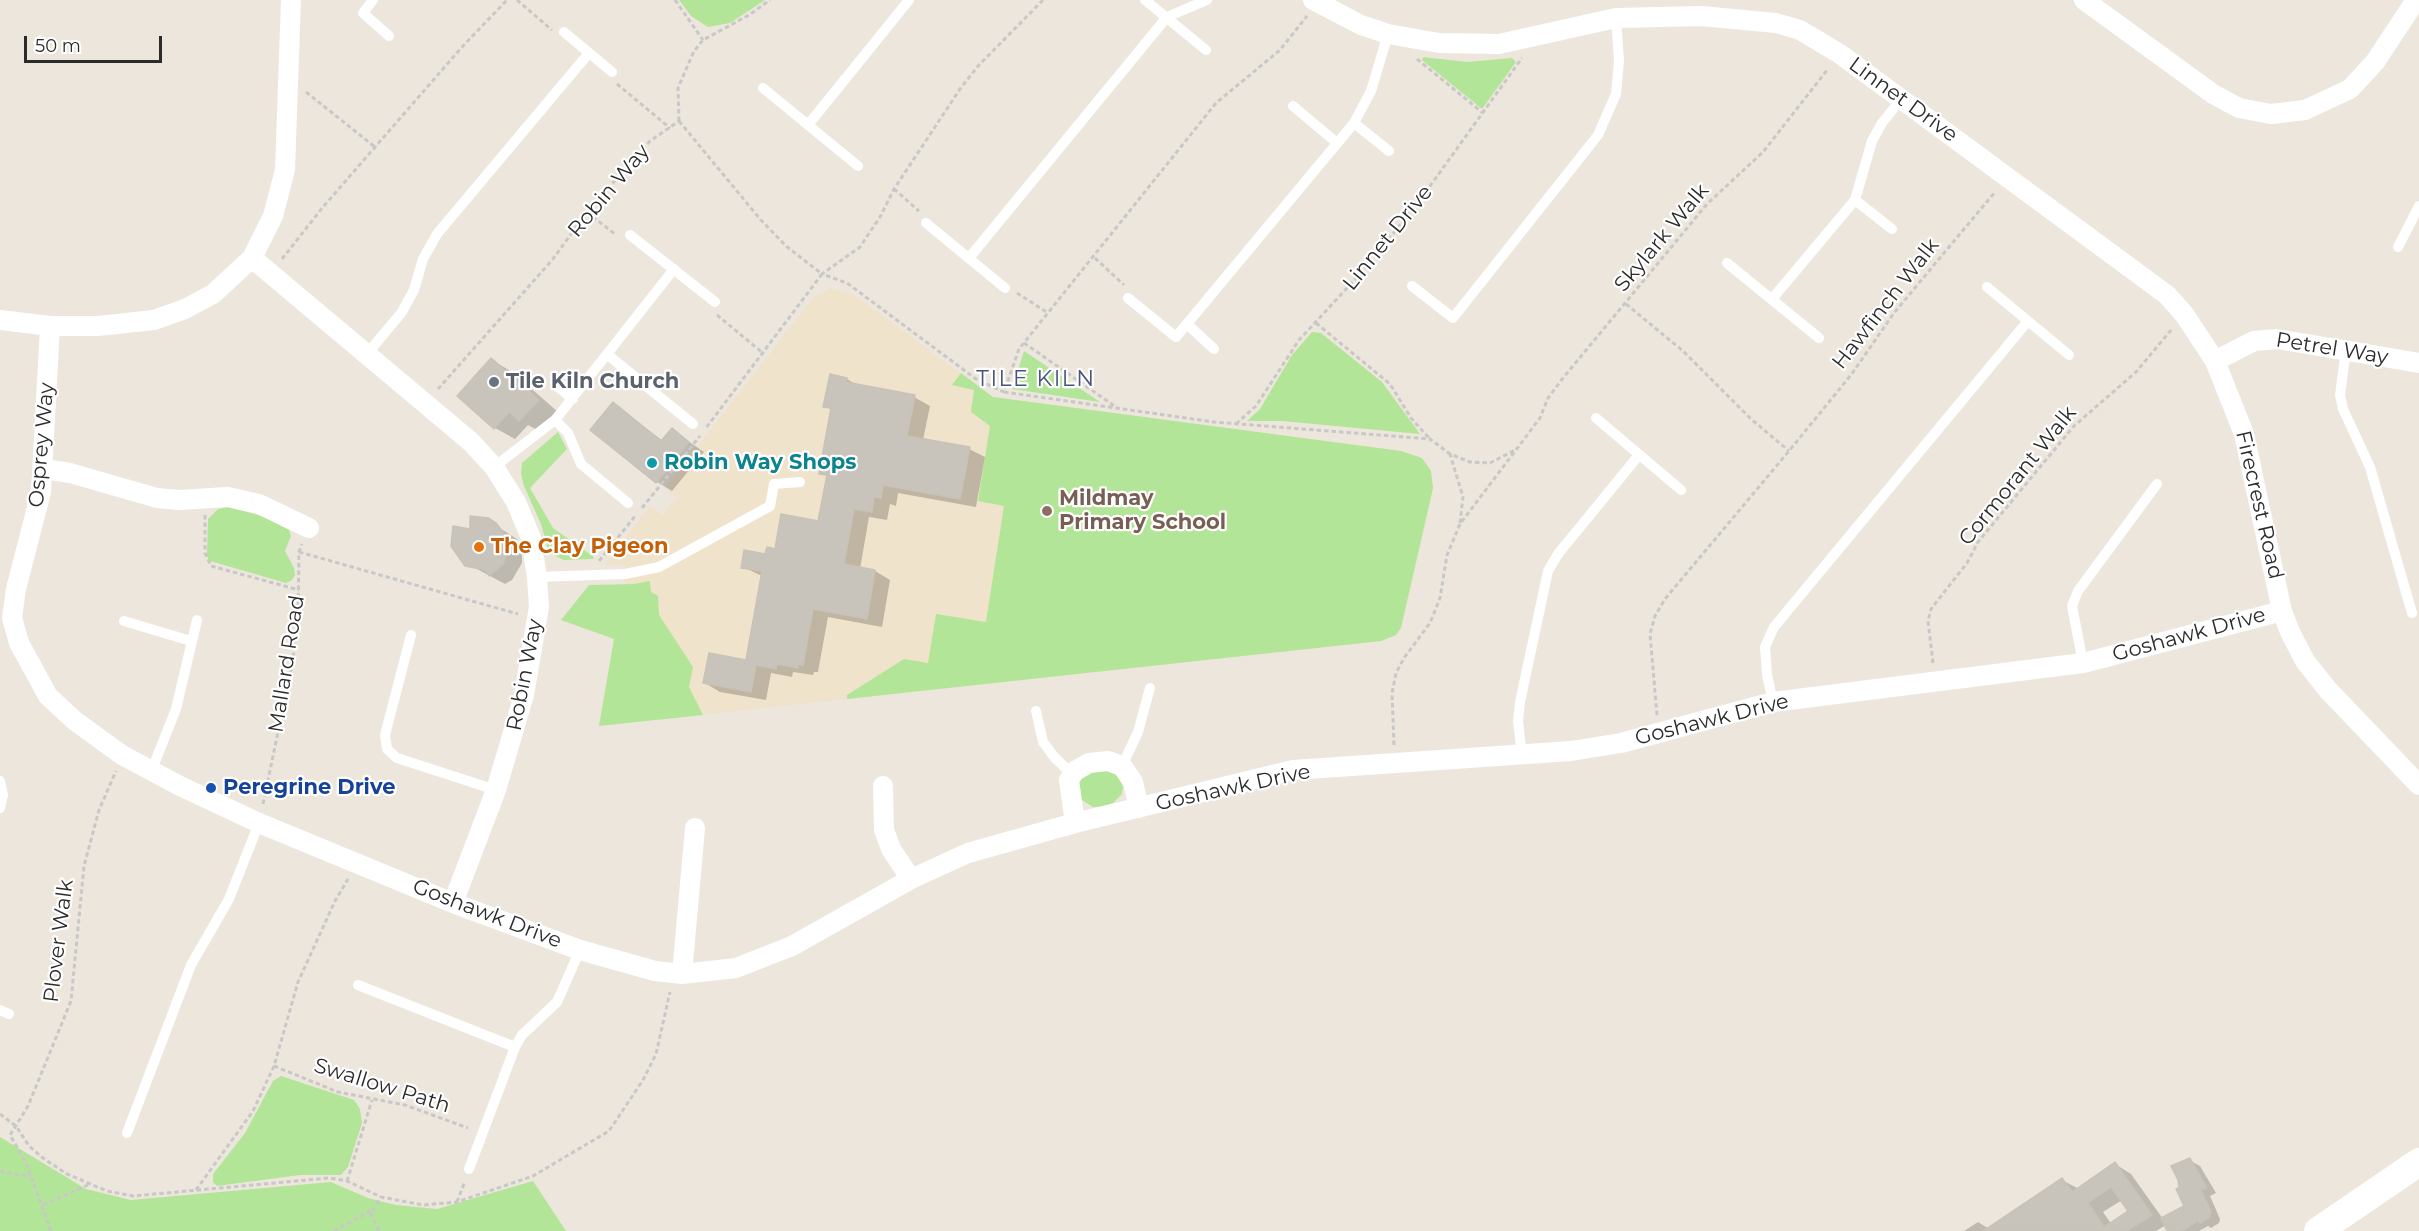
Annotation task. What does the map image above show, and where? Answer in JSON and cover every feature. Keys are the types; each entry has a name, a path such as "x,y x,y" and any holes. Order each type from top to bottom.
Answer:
{"main road":[{"path":"2318,1231 2419,1161"}],"street":[{"path":"0,320 50,326 126,324 154,320 184,309 213,294 252,258 264,238 281,193 289,79 291,0"},
{"name":"Linnet Drive","path":"1312,0 1337,14 1388,34 1418,40 1468,45 1520,41 1616,18 1701,16 1753,19 1800,30 1840,54 1902,98 2167,295 2184,314 2214,361"},
{"path":"2084,0 2213,94 2239,108 2279,114 2319,106 2350,89 2375,62 2416,0"},
{"name":"Robin Way","path":"252,258 427,403 494,467 516,502 531,537 537,577 537,618 524,695 496,790 453,903"},
{"name":"Osprey Way","path":"50,326 44,469 36,517 6,618 32,671 48,696 75,721"},
{"name":"Petrel Way","path":"2214,361 2254,341 2277,339 2419,363"},
{"name":"Firecrest Road","path":"2214,361 2244,434 2282,611 2311,668 2361,726 2419,785"},
{"path":"44,469 70,473 158,498 228,497 259,504 309,528"},
{"name":"Goshawk Drive","path":"75,721 122,755 151,772 260,823 354,863 580,950 630,965 676,974 736,968 766,958 792,946 911,879 968,853 1075,823 1293,770 1522,756 1622,743 1773,702 2083,663 2282,611"},
{"path":"1075,823 1069,795 1069,780 1072,774 1089,764 1108,761 1122,766"},
{"name":"Goshawk Drive","path":"1122,766 1133,782 1139,808"},
{"path":"883,786 884,830 891,849 911,879"},
{"path":"676,974 695,828"}],"lane":[{"path":"373,0 363,13 389,36"},
{"path":"808,125 909,0"},
{"path":"1145,0 1206,50"},
{"path":"969,258 1167,17 1207,0"},
{"path":"1413,286 1453,318 1598,135 1608,117 1618,78 1616,18"},
{"path":"564,32 612,72"},
{"path":"1128,298 1176,337 1354,123 1371,91 1388,34"},
{"path":"367,354 402,312 414,290 423,259 437,234 589,53"},
{"path":"763,88 858,166"},
{"path":"1772,299 1855,200 1872,141 1882,123 1902,98"},
{"path":"1293,106 1336,143"},
{"path":"1354,123 1389,151"},
{"path":"1855,200 1892,230"},
{"path":"2398,247 2419,206"},
{"path":"926,223 1005,288"},
{"path":"630,235 715,302"},
{"path":"1727,263 1819,338"},
{"path":"494,467 555,420 674,270"},
{"path":"1987,287 2069,355"},
{"path":"1773,702 1767,675 1765,647 1774,627 2028,321"},
{"path":"1187,324 1214,349"},
{"path":"2346,350 2340,395 2343,409 2370,467 2412,613"},
{"path":"608,355 693,424"},
{"path":"558,387 573,399"},
{"path":"1596,418 1681,490"},
{"path":"555,420 568,433 581,464 628,503"},
{"path":"1522,756 1518,722 1520,702 1548,571 1558,554 1639,455"},
{"path":"537,577 625,574 659,567 770,506 774,484 800,482"},
{"path":"2083,663 2072,606 2078,591 2157,484"},
{"path":"151,772 176,709 197,620"},
{"path":"124,621 191,642"},
{"path":"411,635 385,735 387,749 397,758 496,790"},
{"path":"1122,766 1138,732 1150,688"},
{"path":"1036,711 1043,742 1055,758 1072,774"},
{"path":"0,781 3,795 0,808"},
{"path":"127,1133 190,965 230,899 260,823"},
{"path":"469,1169 515,1047 522,1035 557,1002 580,950"},
{"path":"358,985 515,1047"}],"path":[{"path":"271,274 375,147 481,25 507,0"},
{"path":"517,0 556,33 564,32"},
{"path":"675,0 703,40"},
{"path":"770,0 703,40 694,51 678,88 679,121 760,219 786,246 822,273"},
{"path":"1418,40 1415,57 1484,113"},
{"name":"Linnet Drive","path":"1236,424 1256,406 1288,354 1371,262 1484,113 1522,60 1520,41"},
{"name":"Skylark Walk","path":"1396,765 1392,704 1396,673 1404,658 1430,623 1440,598 1447,555 1460,524 1540,418 1548,398 1563,378 1707,204 1763,153 1840,54"},
{"path":"612,72 615,82 670,128"},
{"path":"289,79 375,147"},
{"name":"Robin Way","path":"427,403 553,259 586,212 650,141 679,121"},
{"name":"Hawfinch Walk","path":"1659,732 1650,634 1655,615 1665,599 1851,375 1894,313 2007,176"},
{"path":"894,189 917,207 926,223"},
{"path":"586,212 616,235 630,235"},
{"path":"1095,258 1122,281 1128,298"},
{"path":"1005,288 1026,296 1048,313"},
{"path":"715,302 717,315 764,354"},
{"path":"1626,304 1683,351 1751,419 1789,451"},
{"name":"Cormorant Walk","path":"1936,682 1929,637 1928,621 1931,609 1967,563 1978,542 2074,426 2136,372 2184,314"},
{"path":"1316,323 1390,384 1411,418 1430,440 1450,454"},
{"path":"1024,343 1118,409"},
{"path":"1004,392 1236,424 1430,440"},
{"name":"Skylark Walk","path":"1450,454 1470,462 1490,463 1517,450"},
{"name":"Skylark Walk","path":"1450,454 1463,497 1460,524"},
{"path":"203,499 205,553 211,566 299,591"},
{"name":"Mallard Road","path":"260,823 292,665 299,591 299,552 309,528"},
{"path":"299,552 537,618"},
{"name":"Plover Walk","path":"16,1126 28,1106 71,1001 86,858 99,810 122,755"},
{"path":"196,1190 240,1133 274,1066 298,982 354,863"},
{"path":"0,1114 16,1126 29,1146 43,1158 88,1185 133,1196 329,1178 347,1181 381,1197 423,1205 457,1202 533,1176 609,1131 643,1080 656,1054 676,974"},
{"name":"Swallow Path","path":"274,1066 338,1092 405,1105 482,1133"},
{"path":"347,1181 372,1100"},
{"path":"16,1126 10,1135 43,1205 51,1231"},
{"path":"457,1202 469,1169"},
{"path":"0,1171 31,1177"},
{"path":"43,1205 88,1185"},
{"path":"334,1231 373,1209 381,1197"},
{"path":"373,1209 372,1218 379,1231"}],"shaded area":[{"name":"Mildmay Primary School","path":"831,288 853,294 993,397 1401,451 1422,458 1431,471 1433,488 1401,628 1396,635 1381,641 599,726 614,639 561,620 589,585 625,585 625,565 605,565 650,506 662,516 677,498 665,488 814,297"}],"green space":[{"path":"679,0 765,0 730,23 708,27 691,16"},
{"path":"1423,57 1467,62 1512,58 1516,62 1482,109 1422,60"},
{"path":"1312,332 1321,333 1382,382 1420,434 1282,421 1247,421 1260,409 1292,355"},
{"path":"1024,351 1100,402 1012,389"},
{"path":"961,373 993,397 1401,451 1422,458 1431,471 1433,488 1401,628 1396,635 1381,641 847,699 847,695 904,659 928,663 936,614 986,622 1004,506 978,501 990,426 971,412 974,390 952,385"},
{"path":"558,432 567,449 530,488 553,528 594,557 593,559 564,560 549,553 541,524 524,486 521,474 522,463"},
{"path":"228,507 266,517 289,530 291,536 285,551 294,568 295,575 292,580 286,583 210,561 207,556 208,519 218,509"},
{"path":"650,581 651,592 658,596 659,615 693,667 689,687 703,715 599,726 614,639 561,620 589,585 634,584"},
{"path":"1103,770 1116,773 1121,779 1122,794 1110,806 1093,807 1079,798 1076,791 1079,777 1086,772"},
{"path":"281,1076 354,1100 360,1109 362,1123 348,1167 341,1175 300,1175 217,1186 213,1182 213,1174 245,1133 273,1081"},
{"path":"0,1137 86,1189 131,1200 331,1182 368,1198 396,1205 437,1209 533,1181 566,1231 0,1231"}],"building":[{"name":"Tile Kiln Church","path":"491,358 539,400 519,421 509,412 494,429 457,396"},
{"path":"830,374 847,378 846,382 915,395 907,436 970,447 960,499 883,485 881,498 874,497 872,512 854,509 844,564 875,570 867,619 813,609 803,665 798,664 798,668 777,664 776,669 756,665 751,692 703,683 709,653 746,660 762,571 741,568 744,550 765,554 767,547 775,549 781,514 818,521 827,475 819,474 831,408 823,407"},
{"name":"Robin Way Shops","path":"613,402 661,441 672,428 689,442 656,483 590,430"},
{"name":"The Clay Pigeon","path":"470,516 488,518 496,523 505,535 507,553 503,564 489,576 486,570 465,566 451,546 453,526 470,529"},
{"path":"2190,1158 2207,1188 2201,1190 2211,1212 2209,1218 2200,1223 2198,1221 2181,1231 2167,1231 2161,1218 2184,1206 2176,1189 2179,1187 2178,1180 2171,1166"},
{"path":"2115,1162 2152,1215 2126,1231 1983,1231 2062,1178 2072,1192","holes":["2111,1187 2128,1211 2104,1227 2088,1203"]}],"place":[{"name":"Tile Kiln Church","path":"494,382"},
{"name":"Robin Way Shops","path":"652,463"},
{"name":"Mildmay Primary School","path":"1047,511"},
{"name":"The Clay Pigeon","path":"479,547"},
{"name":"Peregrine Drive","path":"211,788"}],"district":[{"name":"TILE KILN","path":"1036,380"}]}
